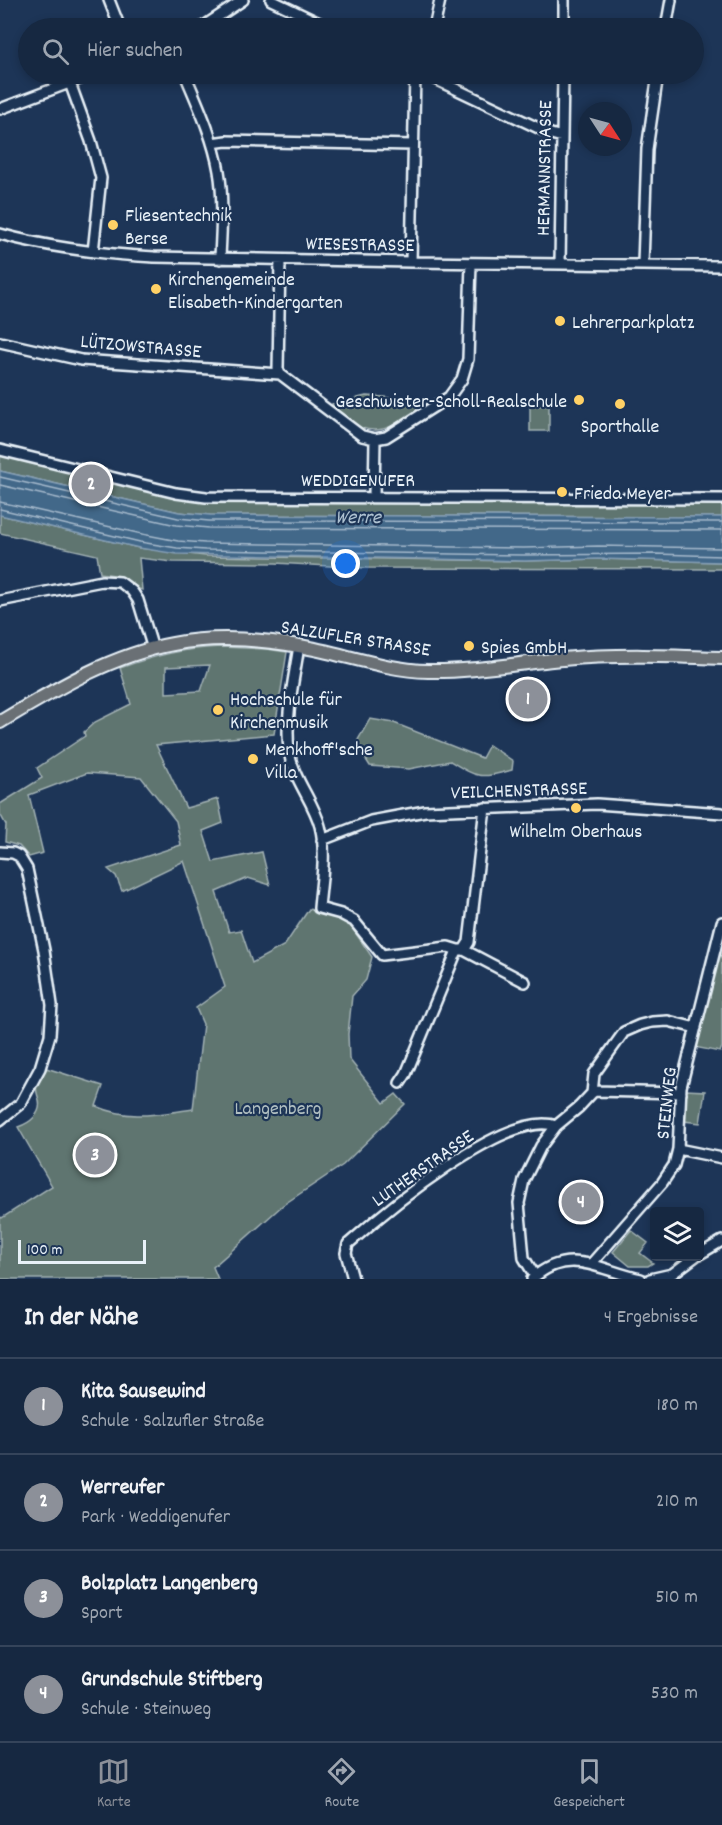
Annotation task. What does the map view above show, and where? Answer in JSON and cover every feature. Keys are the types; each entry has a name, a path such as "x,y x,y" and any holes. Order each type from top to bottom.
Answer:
{"main road":[{"name":"SALZUFLER STRASSE","path":"0,722 77,679 118,661 172,644 214,640 299,646 387,667 429,671 473,669 599,656 722,658"}],"street":[{"path":"109,0 116,18"},
{"path":"216,18 243,0"},
{"path":"271,0 309,18"},
{"path":"436,18 440,0"},
{"path":"564,0 564,18"},
{"path":"668,18 671,0"},
{"path":"0,110 65,84"},
{"path":"71,84 91,141 101,178 93,252"},
{"path":"189,84 212,143 221,190 220,259"},
{"path":"411,262 415,84"},
{"path":"445,84 551,134 562,136"},
{"name":"HERMANNSTRASSE","path":"560,263 563,84"},
{"path":"644,264 647,149 657,84"},
{"path":"212,143 226,141 413,145"},
{"name":"WIESESTRASSE","path":"0,234 46,245 125,255 220,259 722,266"},
{"path":"280,260 278,369 280,374 362,436 375,439 386,437 449,397 462,379 468,359 471,263"},
{"name":"LÜTZOWSTRASSE","path":"0,342 81,360 280,374"},
{"path":"374,496 375,439"},
{"name":"WEDDIGENUFER","path":"0,450 176,494 218,497 722,499"},
{"path":"0,601 102,581 120,582 132,591 138,600 153,649"},
{"path":"299,646 289,725 289,752 293,766 314,810 322,840 319,908 341,914 354,921 382,955 448,947 461,950 525,982"},
{"name":"VEILCHENSTRASSE","path":"322,840 371,821 425,811 597,804 722,813"},
{"path":"400,1083 461,950 469,942 485,808"},
{"path":"0,852 19,856 27,869 44,950 52,1018 46,1051 30,1087 21,1103 0,1120"},
{"name":"STEINWEG","path":"592,1263 662,1183 681,1149 681,1093 722,922"},
{"path":"592,1093 594,1074 624,1032 640,1025 668,1021 696,1028"},
{"path":"641,1279 592,1263 578,1261 554,1266 533,1278 524,1258 521,1242 521,1192 531,1164 556,1126 595,1091 681,1093"},
{"name":"LUTHERSTRASSE","path":"353,1279 346,1253 348,1244 389,1208 459,1159 499,1137 522,1127 546,1122 556,1126"},
{"path":"681,1149 722,1158"},
{"path":"704,1252 722,1241"},
{"path":"650,1279 672,1274 690,1261"}],"green space":[{"path":"366,396 385,397 416,404 420,411 394,425 377,430 359,427 337,412 332,404"},
{"path":"530,405 549,406 549,431 530,431"},
{"path":"0,453 176,496 722,502 722,517 210,515 179,512 0,471"},
{"path":"0,515 139,548 205,556 722,562 722,569 366,568 275,563 173,562 139,558 142,590 121,576 100,573 97,555 0,533"},
{"name":"Langenberg","path":"221,647 287,652 274,734 156,745 186,808 218,799 223,823 203,831 213,862 262,852 270,885 248,878 216,892 229,932 241,930 252,963 285,945 309,909 348,922 372,957 366,980 352,996 348,1034 349,1059 384,1103 396,1094 405,1104 343,1165 283,1205 213,1267 218,1279 0,1279 0,1217 2,1218 52,1186 18,1127 31,1120 39,1110 36,1088 46,1068 103,1086 96,1106 109,1111 144,1115 193,1109 203,1024 196,1008 225,987 184,861 122,891 116,876 108,869 181,845 176,821 141,777 87,773 29,795 43,853 29,857 19,846 5,842 6,825 0,814 0,804 42,778 37,768 85,736 84,732 95,722 131,704 120,668 170,653","holes":["210,665 201,691 166,693 166,667"]},
{"path":"370,719 394,723 482,758 489,745 513,761 512,770 485,776 473,774 450,761 409,769 370,766 360,750 358,740"},
{"path":"722,931 722,1047 720,1052 694,1047"},
{"path":"685,1090 705,1091 700,1123 684,1121"},
{"path":"631,1230 648,1243 640,1253 653,1263 648,1266 630,1266 613,1252"}],"water":[{"name":"Werre","path":"0,471 179,512 210,515 722,517 722,562 598,559 525,561 177,554 139,548 0,515"}],"place":[{"name":"Fliesentechnik Berse","path":"113,225"},
{"name":"Kirchengemeinde Elisabeth-Kindergarten","path":"156,289"},
{"name":"Lehrerparkplatz","path":"560,321"},
{"name":"Geschwister-Scholl-Realschule","path":"579,400"},
{"name":"Sporthalle","path":"620,404"},
{"name":"Werreufer","path":"91,484"},
{"name":"Frieda Meyer","path":"562,492"},
{"name":"Spies GmbH","path":"469,646"},
{"name":"Kita Sausewind","path":"528,699"},
{"name":"Hochschule für Kirchenmusik","path":"218,710"},
{"name":"Menkhoff'sche Villa","path":"253,759"},
{"name":"Wilhelm Oberhaus","path":"576,808"},
{"name":"Bolzplatz Langenberg","path":"95,1155"},
{"name":"Grundschule Stiftberg","path":"581,1202"}]}
